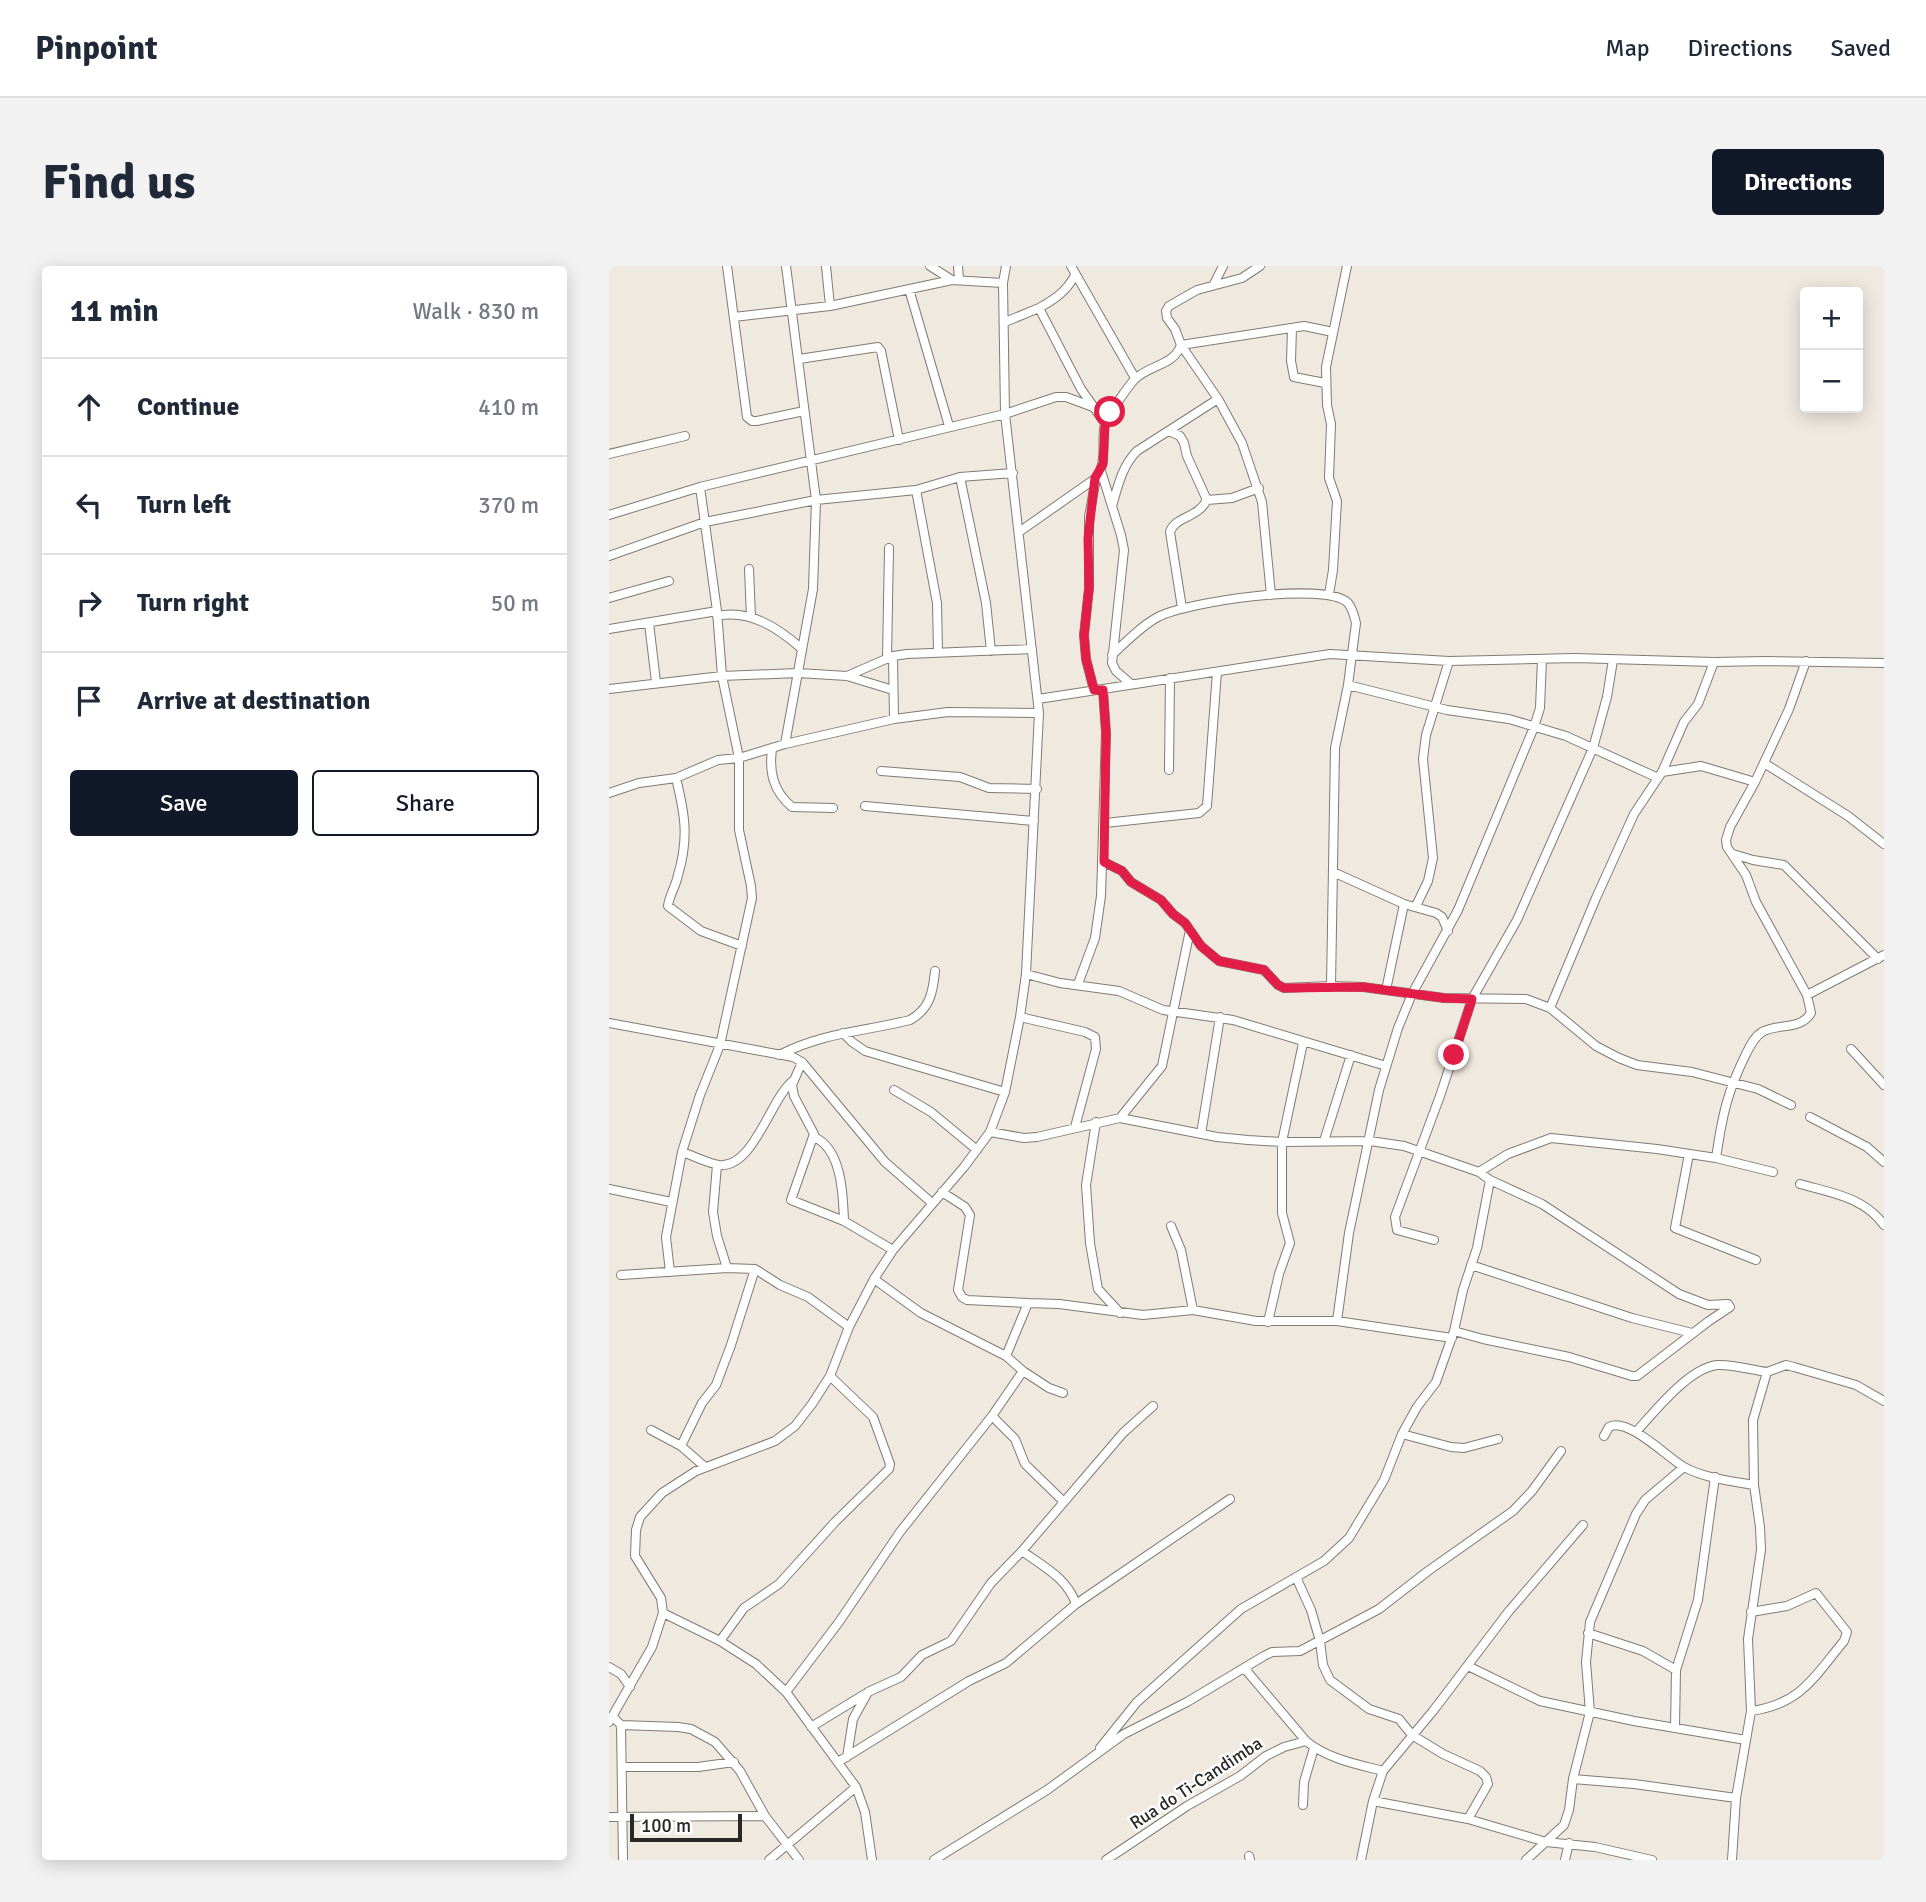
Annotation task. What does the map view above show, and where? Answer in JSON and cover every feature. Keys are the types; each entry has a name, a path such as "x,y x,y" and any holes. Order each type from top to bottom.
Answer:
{"street":[{"path":"727,266 747,417 757,421 804,411"},
{"path":"785,744 813,589 816,500 786,266"},
{"path":"826,266 831,306"},
{"path":"930,266 955,279"},
{"path":"955,279 958,266"},
{"path":"799,1860 765,1816 734,1762 715,1742 691,1729 621,1725 611,1719 652,1647 663,1613 661,1598 635,1556 636,1530 640,1517 662,1493 705,1467 775,1441 795,1426 830,1376 849,1327 874,1279 893,1251 990,1132 1005,1092 1026,974 1039,713 1005,414 1003,284 1006,266"},
{"path":"1071,266 1135,378"},
{"path":"1214,284 1223,266"},
{"path":"1261,266 1241,278 1197,290 1169,306 1166,312 1181,345 1218,399 1243,443 1259,488 1268,546 1271,595"},
{"path":"1329,594 1337,502 1329,478 1331,424 1325,383 1347,266"},
{"path":"1005,322 1060,296 1075,275"},
{"path":"734,317 831,306 955,279 1003,284"},
{"path":"909,289 949,426"},
{"path":"1039,308 1081,389 1105,424"},
{"path":"1181,345 1292,328 1304,327 1333,332"},
{"path":"1292,328 1292,374 1298,380 1325,383"},
{"path":"1078,984 1095,938 1104,862 1106,733 1099,690 1086,659 1084,635 1089,588 1090,517 1105,424 1110,412 1135,378 1173,358 1181,345"},
{"path":"799,359 878,347 899,440"},
{"path":"609,515 699,488 1005,414 1055,397 1066,397 1093,407"},
{"path":"1112,506 1123,469 1129,459 1218,399"},
{"path":"1169,430 1180,436 1184,443 1207,500 1203,509 1178,521 1170,532 1182,608"},
{"path":"609,454 685,436"},
{"path":"609,556 705,522 816,500 916,490 960,477 1013,473"},
{"path":"1098,475 1112,506 1123,550 1112,663 1116,671 1131,684"},
{"path":"1019,532 1098,475"},
{"path":"960,477 986,603 991,651"},
{"path":"670,1272 666,1237 671,1202 699,1095 720,1045 752,898 739,830 740,758 722,676 717,613 699,488"},
{"path":"1207,500 1232,498 1259,488"},
{"path":"916,490 937,603 938,652"},
{"path":"889,548 890,657 894,719"},
{"path":"749,569 751,617"},
{"path":"609,598 669,582"},
{"path":"1112,655 1159,616 1182,608 1223,599 1271,595 1329,594 1348,603 1356,623 1348,685 1335,748 1331,986"},
{"path":"609,629 717,613 735,613 751,617 784,635 802,649"},
{"path":"649,623 656,682"},
{"path":"847,676 890,657 938,652 1032,649"},
{"path":"1038,699 1330,654 1449,661 1542,659 1884,663"},
{"path":"1337,1321 1349,1233 1386,1066 1412,995 1448,931 1534,727 1540,708 1542,659"},
{"path":"1434,1240 1397,1230 1394,1223 1472,999 1517,919 1593,748 1607,697 1612,660"},
{"path":"1416,906 1428,881 1433,858 1423,759 1426,735 1449,661"},
{"path":"1716,1158 1731,1084 1756,1036 1770,1029 1792,1026 1807,1019 1811,1013 1807,995 1756,902 1742,868 1727,847 1727,834 1789,709 1806,661"},
{"path":"1550,1008 1585,920 1634,814 1659,774 1681,728 1698,704 1714,662"},
{"path":"1105,823 1199,813 1207,806 1217,672"},
{"path":"609,689 722,676 798,673 847,676 893,690"},
{"path":"1170,678 1170,770"},
{"path":"1348,685 1435,707 1497,717 1534,727 1571,738 1659,774 1701,766 1755,782"},
{"path":"609,793 639,783 676,778 718,761 740,758 785,744 894,719 948,712 1039,713"},
{"path":"772,749 771,775 785,801 792,807 833,808"},
{"path":"1764,763 1848,816 1884,844"},
{"path":"881,771 960,777 989,788 1037,789"},
{"path":"676,778 686,818 686,831 684,852 668,906 701,931 742,946"},
{"path":"865,806 1034,821"},
{"path":"1732,853 1784,865 1881,957 1807,995"},
{"path":"1104,862 1122,871 1131,882 1161,900 1190,930 1201,946 1219,961 1264,970 1284,988 1331,986 1412,995 1526,999 1550,1008 1595,1046 1619,1058 1645,1066 1692,1072 1765,1091 1791,1105"},
{"path":"1333,872 1403,904 1440,915 1448,931"},
{"path":"1386,990 1403,904"},
{"path":"1119,1118 1159,1072 1164,1060 1190,930"},
{"path":"779,1055 818,1038 899,1023 920,1015 931,996 935,971"},
{"path":"1026,974 1060,983 1119,992 1154,1007 1174,1012 1220,1017 1386,1066"},
{"path":"1020,1017 1085,1032 1095,1037 1095,1049 1075,1127"},
{"path":"1201,1134 1220,1017"},
{"path":"609,1023 793,1057 801,1062 885,1162 932,1203"},
{"path":"843,1033 865,1051 1005,1092"},
{"path":"1269,1322 1279,1275 1290,1243 1282,1213 1282,1142 1303,1043"},
{"path":"1851,1049 1884,1084"},
{"path":"1324,1140 1351,1055"},
{"path":"801,1062 794,1080 793,1096 813,1128 814,1137 791,1200 844,1221 893,1251"},
{"path":"682,1152 717,1165 728,1164 745,1152 765,1125 785,1088 794,1080"},
{"path":"894,1090 931,1112 977,1150"},
{"path":"1810,1117 1867,1147 1884,1162"},
{"path":"942,1192 965,1207 970,1215 958,1290 967,1300 1059,1304 1120,1313 1157,1315 1193,1310 1269,1322 1337,1321 1453,1334 1557,1354 1632,1376 1647,1368 1730,1306 1705,1304 1679,1294 1542,1204 1490,1180 1479,1172 1400,1145 1370,1141 1282,1142 1201,1134 1119,1118 1037,1137 1024,1138 990,1132"},
{"path":"1096,1122 1086,1185 1090,1243 1098,1289 1120,1313"},
{"path":"814,1137 825,1143 837,1168 844,1221"},
{"path":"1479,1172 1501,1157 1551,1138 1716,1158 1773,1172"},
{"path":"1689,1154 1675,1228 1756,1260"},
{"path":"717,1165 713,1212 727,1268"},
{"path":"1096,1754 1137,1702 1241,1609 1324,1561 1349,1538 1384,1480 1402,1434 1421,1401 1433,1388 1453,1334 1463,1290 1477,1248 1490,1180"},
{"path":"1800,1184 1857,1201 1880,1212 1884,1225"},
{"path":"609,1189 671,1202"},
{"path":"1171,1226 1181,1250 1193,1310"},
{"path":"1471,1265 1632,1318 1692,1333"},
{"path":"621,1275 727,1268 755,1269 808,1297 849,1327"},
{"path":"681,1446 702,1403 716,1385 755,1269"},
{"path":"874,1279 921,1313 1006,1356 1049,1388 1063,1393"},
{"path":"1006,1356 1028,1303"},
{"path":"1636,1432 1667,1398 1694,1376 1711,1366 1719,1365 1767,1372 1786,1365 1856,1385 1884,1401"},
{"path":"786,1692 839,1622 900,1532 992,1416 1023,1371"},
{"path":"1732,1860 1736,1798 1751,1710 1748,1639 1761,1538 1754,1485 1753,1420 1767,1372"},
{"path":"720,1641 744,1608 779,1584 835,1522 889,1469 890,1464 873,1417 830,1376"},
{"path":"811,1727 868,1692 901,1677 922,1655 951,1641 991,1583 1022,1552 1123,1433 1153,1406"},
{"path":"992,1416 1015,1439 1025,1464 1064,1502"},
{"path":"1604,1437 1613,1424 1636,1432 1684,1467 1714,1477 1754,1485"},
{"path":"651,1430 681,1446 705,1467"},
{"path":"1402,1434 1464,1448 1498,1440"},
{"path":"934,1860 1047,1790 1124,1734 1149,1723 1272,1652 1300,1651 1379,1609 1513,1511 1532,1491 1561,1451"},
{"path":"1526,1860 1564,1825 1567,1819 1573,1779 1590,1712 1587,1689 1588,1633 1595,1607 1636,1514 1645,1500 1684,1467"},
{"path":"1675,1727 1676,1670 1698,1600 1714,1477"},
{"path":"838,1762 969,1681 1006,1663 1076,1604 1230,1499"},
{"path":"1361,1860 1373,1801 1383,1771 1509,1611 1583,1525"},
{"path":"1022,1552 1064,1581 1076,1604"},
{"path":"1296,1577 1311,1610 1320,1641 1323,1665 1330,1680 1369,1709 1399,1719 1412,1735 1443,1754 1480,1771 1486,1777 1487,1784 1468,1819"},
{"path":"1751,1612 1787,1606 1817,1593 1847,1632 1844,1641 1799,1693 1776,1706 1751,1710"},
{"path":"663,1613 720,1641 763,1668 786,1692 856,1787 865,1812 872,1860"},
{"path":"1588,1633 1643,1651 1676,1670"},
{"path":"1468,1666 1541,1701 1747,1740"},
{"path":"609,1667 621,1674 630,1687"},
{"path":"1245,1669 1314,1748 1327,1755 1383,1771"},
{"path":"846,1757 853,1719 868,1692"},
{"path":"621,1725 623,1860"},
{"name":"Rua do Ti-Candimba","path":"1106,1860 1187,1806 1240,1776 1266,1756 1284,1747 1306,1741"},
{"path":"1303,1805 1304,1782 1314,1748"},
{"path":"623,1767 698,1767 734,1762"},
{"path":"1573,1779 1635,1784 1736,1798"},
{"path":"769,1860 856,1787"},
{"path":"1373,1801 1468,1819 1546,1842 1595,1847 1652,1860"},
{"path":"609,1817 765,1816"},
{"path":"1565,1860 1569,1843"}],"route":[{"path":"1110,412 1105,424 1103,464 1095,478 1090,517 1089,588 1084,635 1086,659 1094,690 1103,690 1106,733 1104,862 1122,871 1131,882 1166,904 1173,914 1185,923 1201,946 1219,961 1264,970 1284,988 1363,987 1412,995 1472,999 1454,1055"}]}
